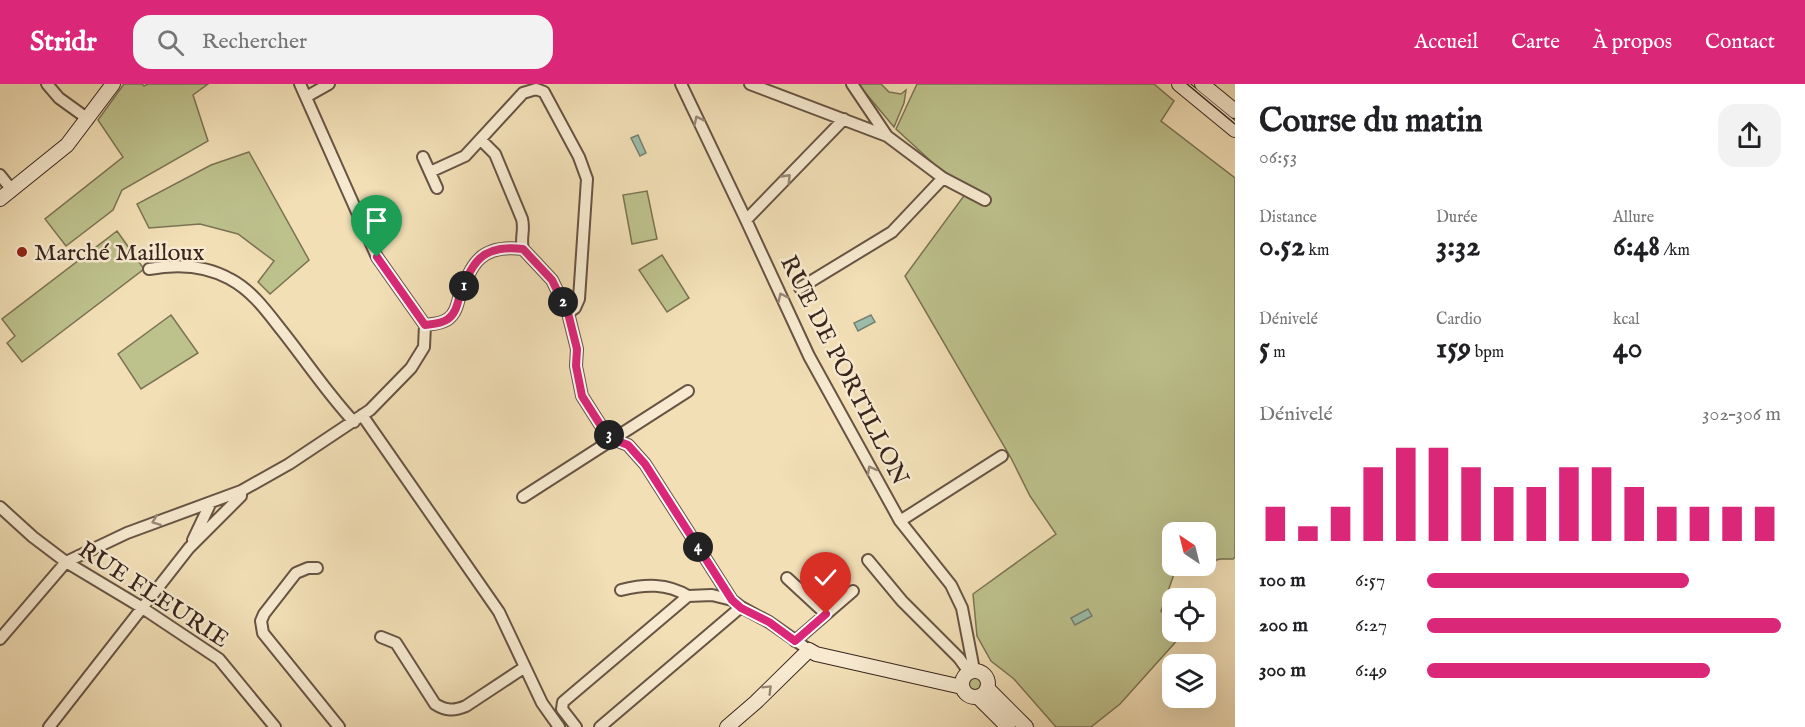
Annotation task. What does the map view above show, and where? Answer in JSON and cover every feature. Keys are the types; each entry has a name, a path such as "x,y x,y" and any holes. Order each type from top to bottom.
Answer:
{"street":[{"path":"47,84 59,98 88,119"},
{"path":"0,199 67,145 113,84"},
{"path":"0,639 66,562 126,533 241,491 289,464 358,418 382,399 411,368 424,347 425,325 377,257 300,84"},
{"path":"306,97 329,84"},
{"name":"RUE DE PORTILLON","path":"681,84 809,356 900,521 942,572 962,608 971,671"},
{"path":"750,84 887,136 943,178 985,200"},
{"path":"852,84 887,136"},
{"path":"1179,84 1235,130"},
{"path":"1202,84 1235,111"},
{"path":"430,172 465,156 523,93 536,89 544,92 579,157 587,179 579,299 575,308 568,313"},
{"path":"746,220 844,119"},
{"path":"481,140 493,149 522,219 523,249 552,280 568,313 577,349 576,366 580,393 596,420 615,440 628,445 645,464 736,604"},
{"path":"423,157 437,188"},
{"path":"0,175 12,190"},
{"path":"800,288 897,229 943,178"},
{"path":"425,325 440,323 453,314 472,266 479,258 498,250 523,249"},
{"path":"149,269 177,265 214,272 230,278 244,288 266,310 324,387 358,418 499,612 542,703 559,727"},
{"path":"523,497 688,392"},
{"path":"900,521 1002,456"},
{"path":"49,727 189,548 241,496 241,491"},
{"path":"189,548 211,502"},
{"name":"RUE FLEURIE","path":"0,507 33,537 66,562 141,607 219,659 275,727"},
{"path":"868,560 902,601 971,671 986,676 983,693 1008,727"},
{"path":"317,568 308,568 296,573 264,614 261,627 262,633 339,727"},
{"path":"787,578 826,614"},
{"path":"621,590 639,585 657,585 676,589 688,596 712,595 736,604 769,622 816,654 962,687"},
{"path":"795,641 853,591"},
{"path":"576,727 562,709 563,702 688,596"},
{"path":"600,727 736,604"},
{"path":"381,637 396,643 435,704 444,710 455,710 466,706 525,667"},
{"path":"727,727 809,650"},
{"path":"971,671 962,680 962,687 966,694 983,693 1026,727"}],"green space":[{"path":"124,84 144,86 148,84 208,84 193,95 208,141 122,190 113,210 66,246 45,219 123,157 98,120"},
{"path":"858,84 881,84 889,92 901,94 906,90 904,103 894,127"},
{"path":"917,84 1154,84 1174,101 1161,121 1235,178 1235,557 1216,560 1216,522 1162,522 1162,576 1173,576 1169,588 1162,588 1162,642 1176,642 1165,654 1162,654 1162,657 1120,704 1091,727 1056,727 1014,679 991,661 977,636 973,594 1056,534 1030,496 1011,458 905,276 969,189 934,164 896,129"},
{"path":"249,152 309,260 270,294 258,282 274,261 238,234 200,224 149,228 137,204 211,165"},
{"path":"647,191 657,239 632,244 623,195"},
{"path":"117,231 144,269 22,362 7,343 15,336 2,319"},
{"path":"662,255 689,298 667,312 639,270"},
{"path":"171,315 198,353 141,389 118,354"},
{"path":"975,675 981,678 984,684 981,690 975,693 969,690 966,684 969,678"}],"shaded area":[{"path":"638,135 646,153 640,156 631,138"},
{"path":"871,315 875,322 858,331 854,323"},
{"path":"1088,609 1092,616 1075,625 1071,618"}],"tram line":[{"path":"1187,84 1235,124"}],"place":[{"name":"Marché Mailloux","path":"22,252"}],"route":[{"path":"377,257 425,325 446,321 453,314 472,266 479,258 498,250 523,249 552,280 568,313 577,349 576,366 580,393 596,420 615,440 628,445 645,464 732,600 795,641 826,614"}]}
